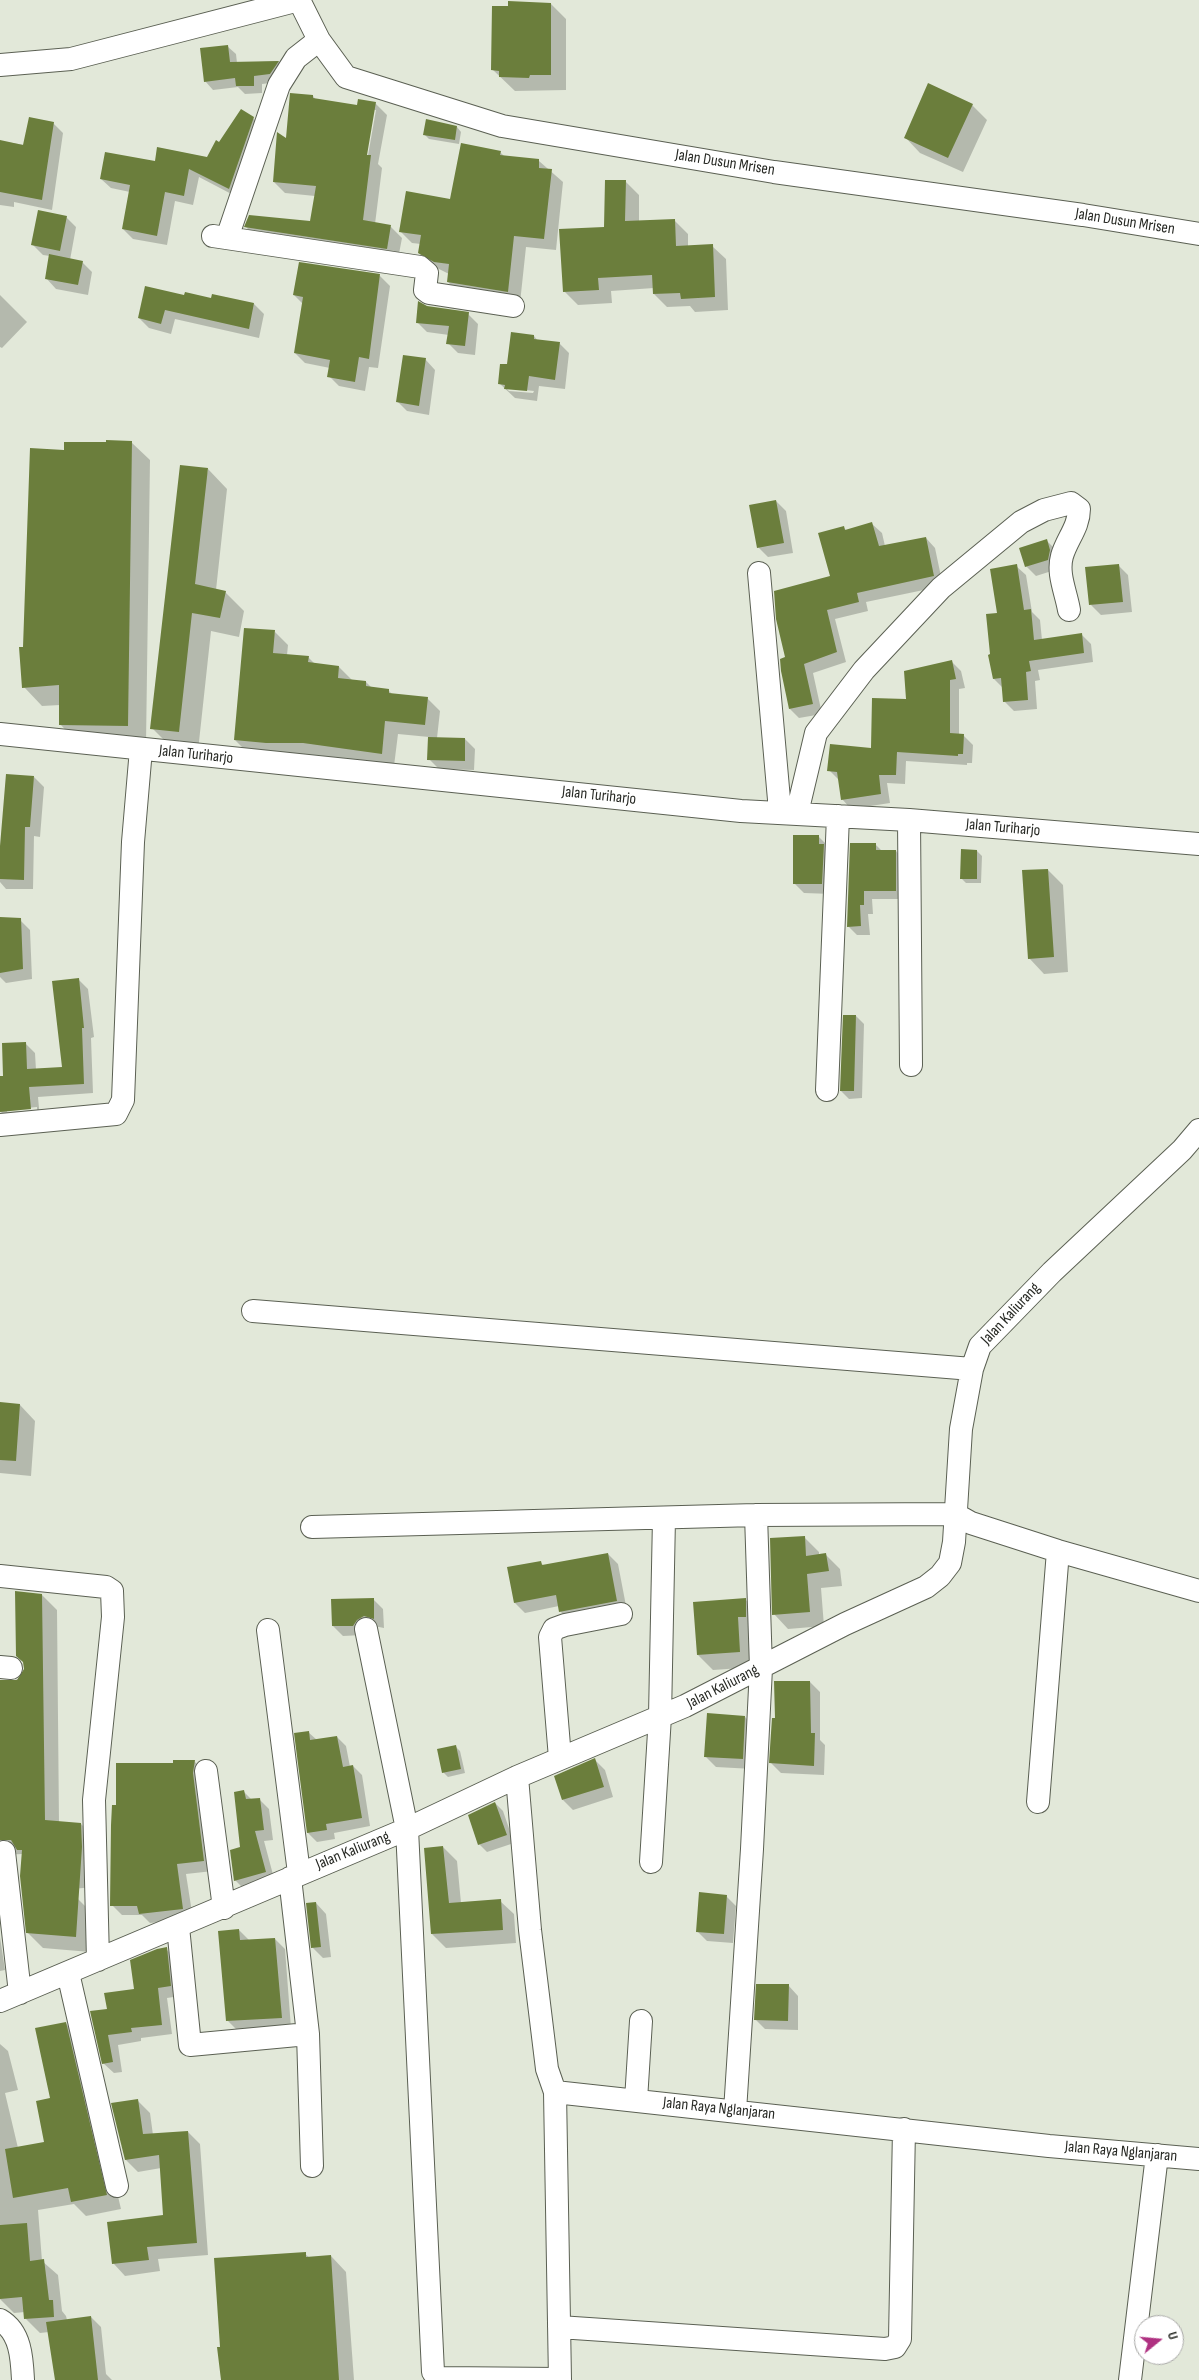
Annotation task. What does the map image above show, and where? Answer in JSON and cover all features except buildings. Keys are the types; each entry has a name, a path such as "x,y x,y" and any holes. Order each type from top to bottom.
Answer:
{"street":[{"name":"Jalan Dusun Mrisen","path":"299,0 319,40 346,77 502,126 774,172 1199,234"},
{"path":"0,65 71,59 299,0"},
{"path":"319,40 296,58 279,85 220,237 420,267 427,273 426,290 429,293 513,306"},
{"path":"789,812 816,733 864,670 940,588 1020,522 1044,510 1071,503 1079,509 1079,520 1062,556 1060,572 1070,610"},
{"path":"759,573 789,812"},
{"name":"Jalan Turiharjo","path":"0,734 741,811 789,812 909,820 1199,844"},
{"path":"0,1125 116,1114 120,1109 123,1100 133,842 141,749"},
{"path":"827,1090 838,816"},
{"path":"909,820 911,1065"},
{"name":"Jalan Kaliurang","path":"10,1997 407,1829 517,1777 660,1716 760,1668 845,1624 926,1587 940,1576 950,1563 961,1429 972,1369 980,1346 991,1332 1190,1150 1199,1130"},
{"path":"253,1311 972,1369"},
{"path":"312,1527 756,1515 955,1514 971,1523 1058,1551 1199,1590"},
{"path":"735,2111 752,1850 760,1668 756,1515"},
{"path":"651,1862 660,1716 664,1518"},
{"path":"1038,1802 1058,1551"},
{"path":"0,1576 106,1587 112,1591 113,1617 94,1800 98,1960"},
{"path":"560,1758 550,1637 554,1629 565,1625 621,1614"},
{"path":"366,1629 407,1829 433,2372 438,2378 560,2379 555,2092 547,2069 532,1940 517,1777"},
{"path":"268,1630 295,1876 308,2034 312,2166"},
{"path":"206,1771 224,1908"},
{"path":"4,1852 10,1997"},
{"path":"178,1927 190,2045 308,2034"},
{"path":"68,1973 117,2186"},
{"path":"636,2100 641,2021"},
{"name":"Jalan Raya Nglanjaran","path":"555,2092 1049,2146 1199,2159"},
{"path":"559,2326 885,2349 895,2347 900,2339 904,2129"},
{"path":"1130,2380 1157,2154"},
{"path":"0,2320 6,2323 16,2336 22,2360 23,2380"}]}
